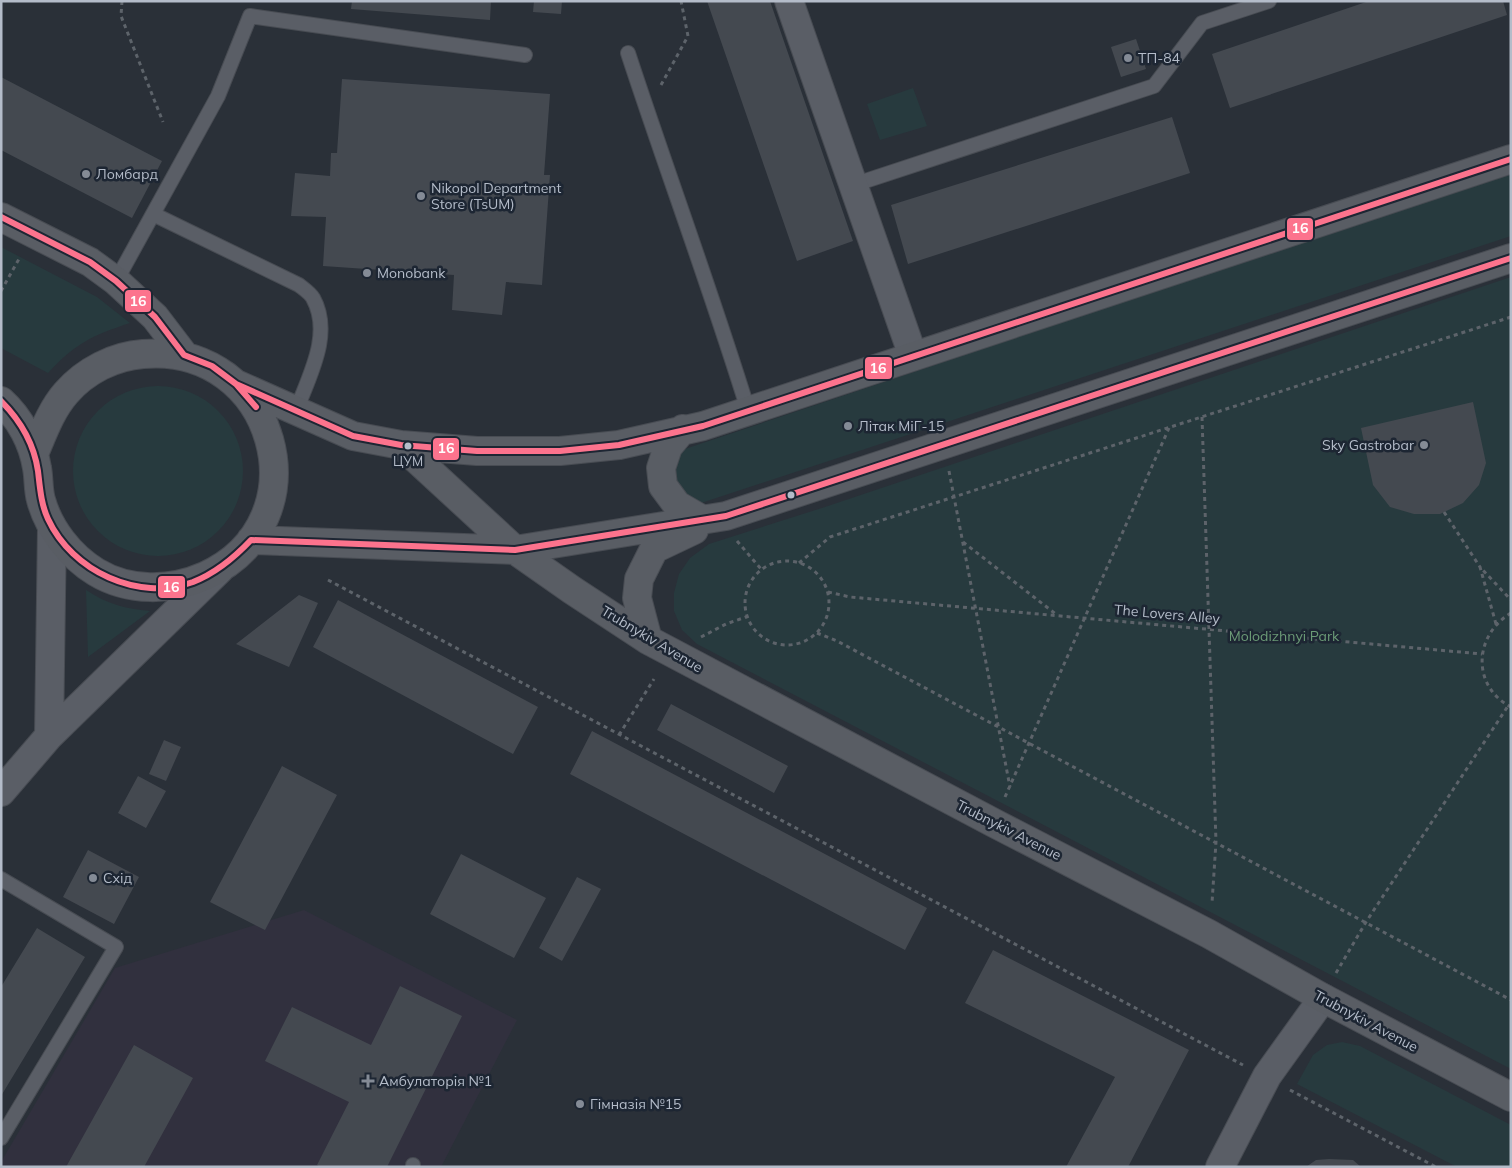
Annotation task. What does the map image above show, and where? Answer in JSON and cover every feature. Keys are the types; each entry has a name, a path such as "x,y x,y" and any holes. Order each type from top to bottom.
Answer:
{"main road":[{"path":"236,384 353,436 401,446 477,451 560,451 619,444 703,426 1511,159"},
{"path":"1,217 90,262 116,281 155,317 184,355"},
{"path":"648,640 637,598 638,579 654,549 944,444 1511,258"},
{"path":"1,401 8,407 26,433 34,454 41,499 52,527 72,553 97,572 127,584 158,588 190,583 219,570 251,540 263,520 271,498 274,474 272,451 266,428 256,407 236,384 212,366 184,355 158,352 132,355 107,362 85,376 66,393 51,415 34,454"},
{"path":"683,429 668,447 661,468 663,486 677,505 721,524"},
{"name":"Trubnykiv Avenue","path":"401,446 515,550 648,640 1209,934 1322,998 1511,1097"},
{"path":"251,540 515,550 721,524"}],"street":[{"path":"789,1 852,186 913,356"},
{"path":"49,736 52,527"},
{"path":"1,792 49,736 219,570"},
{"path":"1220,1167 1267,1076 1322,998"}],"lane":[{"path":"852,186 1154,86 1202,23 1269,1"},
{"path":"116,281 218,96 250,16 525,55"},
{"path":"628,53 721,323 748,410"},
{"path":"153,214 299,285 313,297 321,320 321,339 296,411"},
{"path":"1,879 116,947 1,1138"}],"path":[{"path":"122,1 121,16 163,122"},
{"path":"659,88 688,36 680,1"},
{"path":"1,291 20,257"},
{"path":"799,563 830,537 1511,317"},
{"path":"1202,417 1216,842 1209,934"},
{"path":"994,823 1169,428"},
{"path":"944,444 1010,787"},
{"path":"1444,512 1480,567 1511,600"},
{"path":"721,524 762,569"},
{"path":"962,542 1057,615"},
{"path":"786,561 799,563 811,569 822,580 828,592 829,607 826,621 817,633 806,641 792,646 777,645 764,640 753,630 746,617 744,604 746,590 752,579 762,569 773,563 786,561"},
{"path":"1480,567 1496,624"},
{"path":"328,580 1245,1066"},
{"name":"The Lovers Alley","path":"828,592 850,597 1482,654"},
{"path":"1322,998 1366,922 1509,706 1502,702 1490,689 1482,672 1482,654 1487,638 1496,624 1511,613"},
{"path":"694,641 726,624 746,617"},
{"path":"817,633 837,641 1511,1000"},
{"path":"619,734 654,679"},
{"path":"1290,1090 1436,1167"}],"shaded area":[{"path":"304,910 517,1020 441,1167 1,1167 1,1162 115,968"}],"green space":[{"path":"913,88 927,126 880,140 867,104"},
{"path":"1511,171 1511,236 701,503 690,498 681,490 676,480 674,466 682,450"},
{"path":"1,247 97,297 130,323 105,332 76,347 48,373 1,348"},
{"name":"Molodizhnyi Park","path":"1511,277 1511,1069 697,644 682,630 674,611 674,593 679,574 690,558 709,544 825,507"},
{"path":"166,386 191,392 212,405 224,417 240,446 243,471 242,488 237,504 224,525 212,537 183,553 150,556 125,550 104,537 92,525 76,496 73,463 79,438 92,417 104,405 133,389"},
{"path":"86,590 101,599 117,605 150,611 88,657"},
{"path":"1342,1042 1360,1046 1511,1125 1511,1167 1457,1167 1297,1084 1313,1055 1327,1045"}],"building":[{"path":"352,1 491,1 490,20 351,9"},
{"path":"534,1 562,1 561,14 533,12"},
{"path":"707,1 770,1 853,241 797,261"},
{"path":"1369,1 1503,1 1507,15 1230,108 1212,54"},
{"name":"ТП-84","path":"1136,39 1146,69 1121,77 1111,47"},
{"path":"1,77 162,161 132,218 1,150"},
{"name":"Nikopol Department Store (TsUM)","path":"342,79 550,94 544,175 550,175 542,285 506,282 502,315 452,310 454,275 323,266 326,217 291,216 295,173 330,176 331,153 337,153"},
{"path":"1172,117 1190,173 908,264 891,205"},
{"name":"Sky Gastrobar","path":"1473,402 1486,463 1479,485 1463,503 1440,514 1414,514 1390,507 1373,485 1361,428"},
{"path":"299,595 318,603 289,667 236,644"},
{"path":"338,600 538,707 513,754 313,647"},
{"path":"671,704 788,766 774,793 657,730"},
{"path":"592,731 927,908 905,950 570,774"},
{"path":"164,740 181,747 166,781 149,774"},
{"path":"282,766 337,795 265,930 210,902"},
{"path":"138,776 166,791 146,828 118,813"},
{"path":"88,850 139,877 114,924 63,897"},
{"path":"461,854 546,898 514,958 430,914"},
{"path":"577,877 601,889 562,961 539,948"},
{"path":"37,928 85,957 1,1096 1,987"},
{"path":"993,950 1189,1050 1128,1167 1066,1167 1115,1077 965,1003"},
{"name":"Амбулаторія №1","path":"400,986 462,1016 387,1167 320,1167 317,1165 349,1102 265,1061 292,1007 371,1045"},
{"path":"134,1045 193,1078 144,1167 66,1167"},
{"path":"1316,1160 1353,1160 1361,1167 1306,1167"}],"transit line":[{"name":"16","path":"236,384 353,436 401,445 477,451 560,451 619,445 703,426 1511,159"},
{"name":"16","path":"1,217 90,262 116,281 155,317 184,355 212,366 236,384 256,407"},
{"name":"16","path":"1,401 20,424 30,442 36,461 41,496 48,519 59,537 73,554 109,578 129,585 151,588 172,587 193,582 217,570 251,540 515,550 726,516 1511,258"}],"place":[{"name":"ТП-84","path":"1128,58"},
{"name":"Ломбард","path":"86,174"},
{"name":"Nikopol Department Store (TsUM)","path":"421,196"},
{"name":"Monobank","path":"367,273"},
{"name":"Літак МіГ-15","path":"848,426"},
{"name":"Sky Gastrobar","path":"1424,445"},
{"name":"ЦУМ","path":"408,446"},
{"name":"Схід","path":"93,878"},
{"name":"Амбулаторія №1","path":"368,1081"},
{"name":"Гімназія №15","path":"580,1104"}]}
